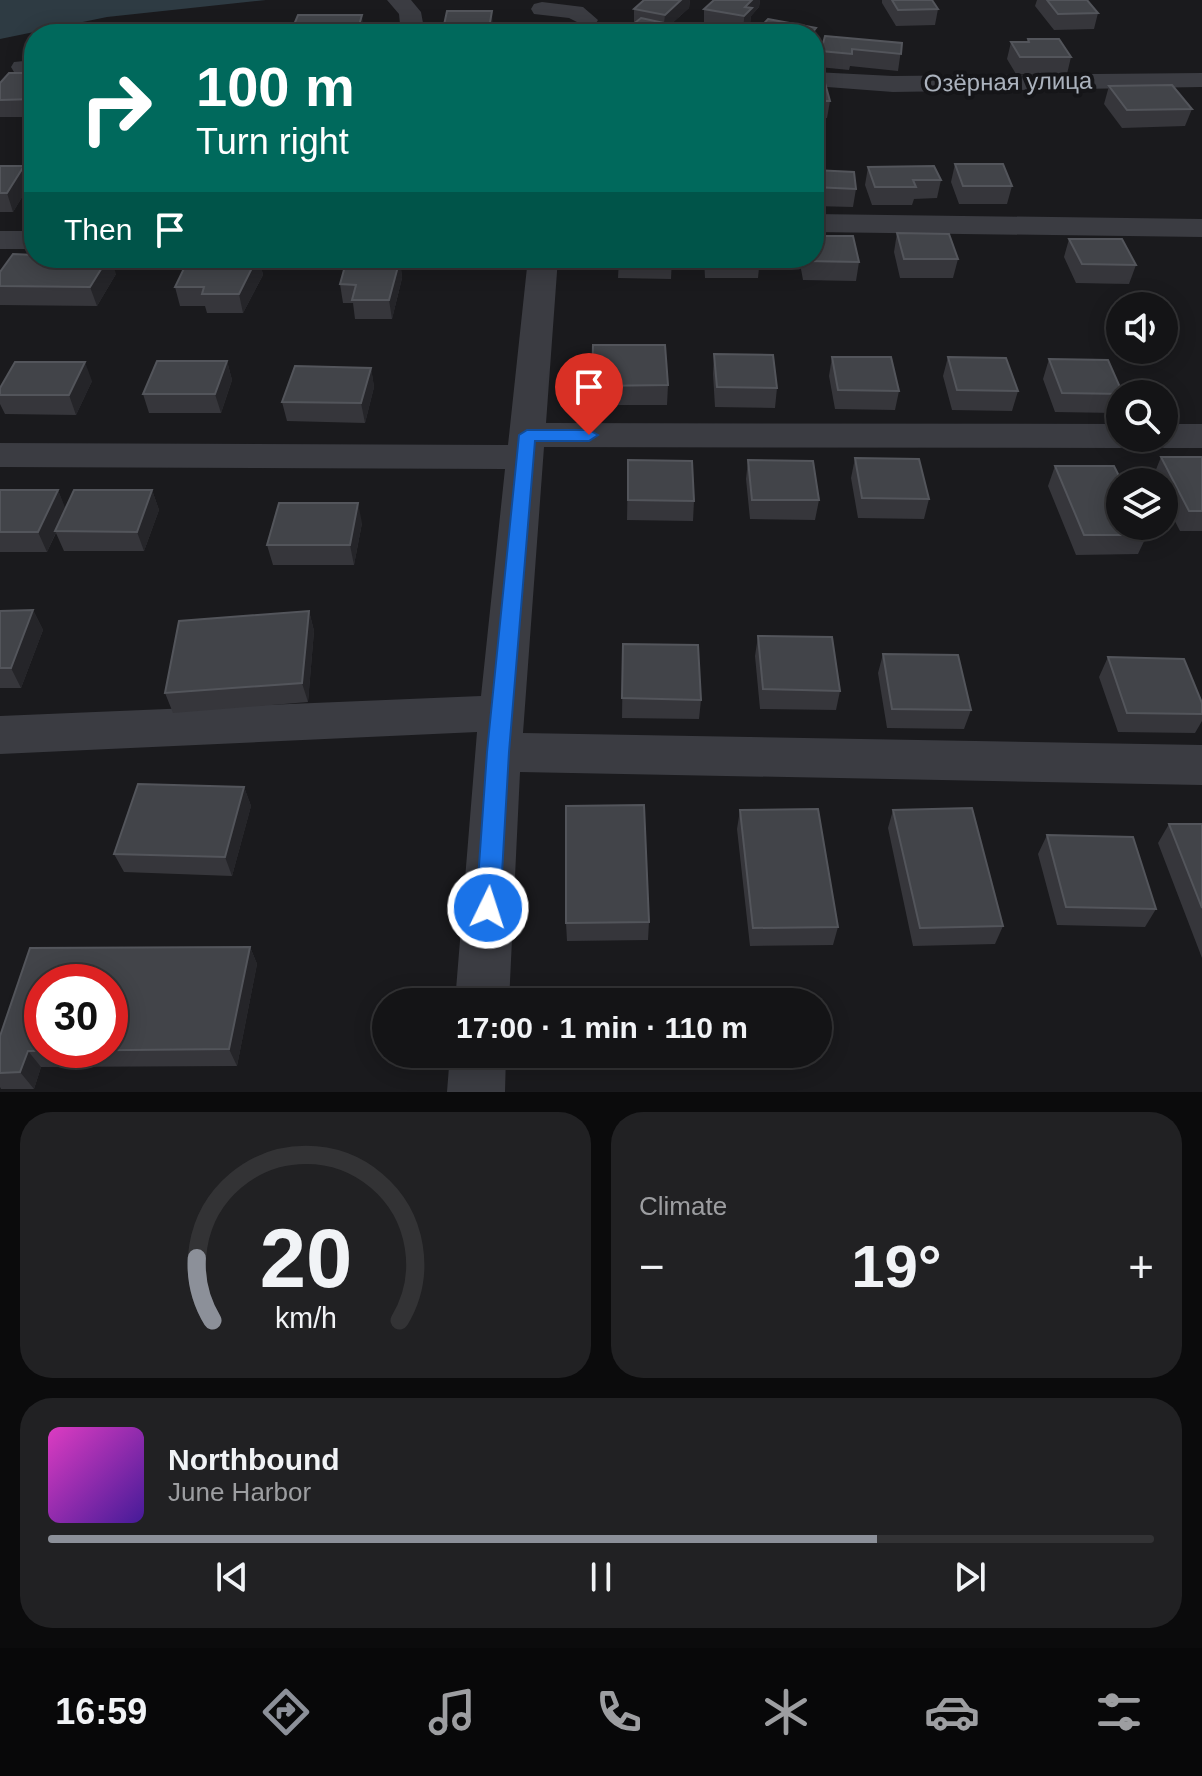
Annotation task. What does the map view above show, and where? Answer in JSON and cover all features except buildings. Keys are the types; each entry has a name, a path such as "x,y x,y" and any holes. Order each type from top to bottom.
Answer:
{"street":[{"path":"398,0 410,12 412,24"},
{"path":"586,24 609,0"},
{"path":"542,9 575,12 581,24"},
{"name":"Озёрная улица","path":"824,80 893,84 1202,80"},
{"path":"824,223 1202,228"},
{"path":"0,240 24,240"},
{"path":"483,988 500,732 542,268"},
{"path":"0,455 1106,436"},
{"path":"1178,436 1202,436"},
{"path":"0,735 500,732 1202,765"},
{"path":"476,1092 477,1068"}],"shaded area":[{"path":"0,0 266,0 107,17 73,24 24,24 24,34 0,39"}],"route":[{"path":"488,908 498,752 527,435 589,435"}]}
